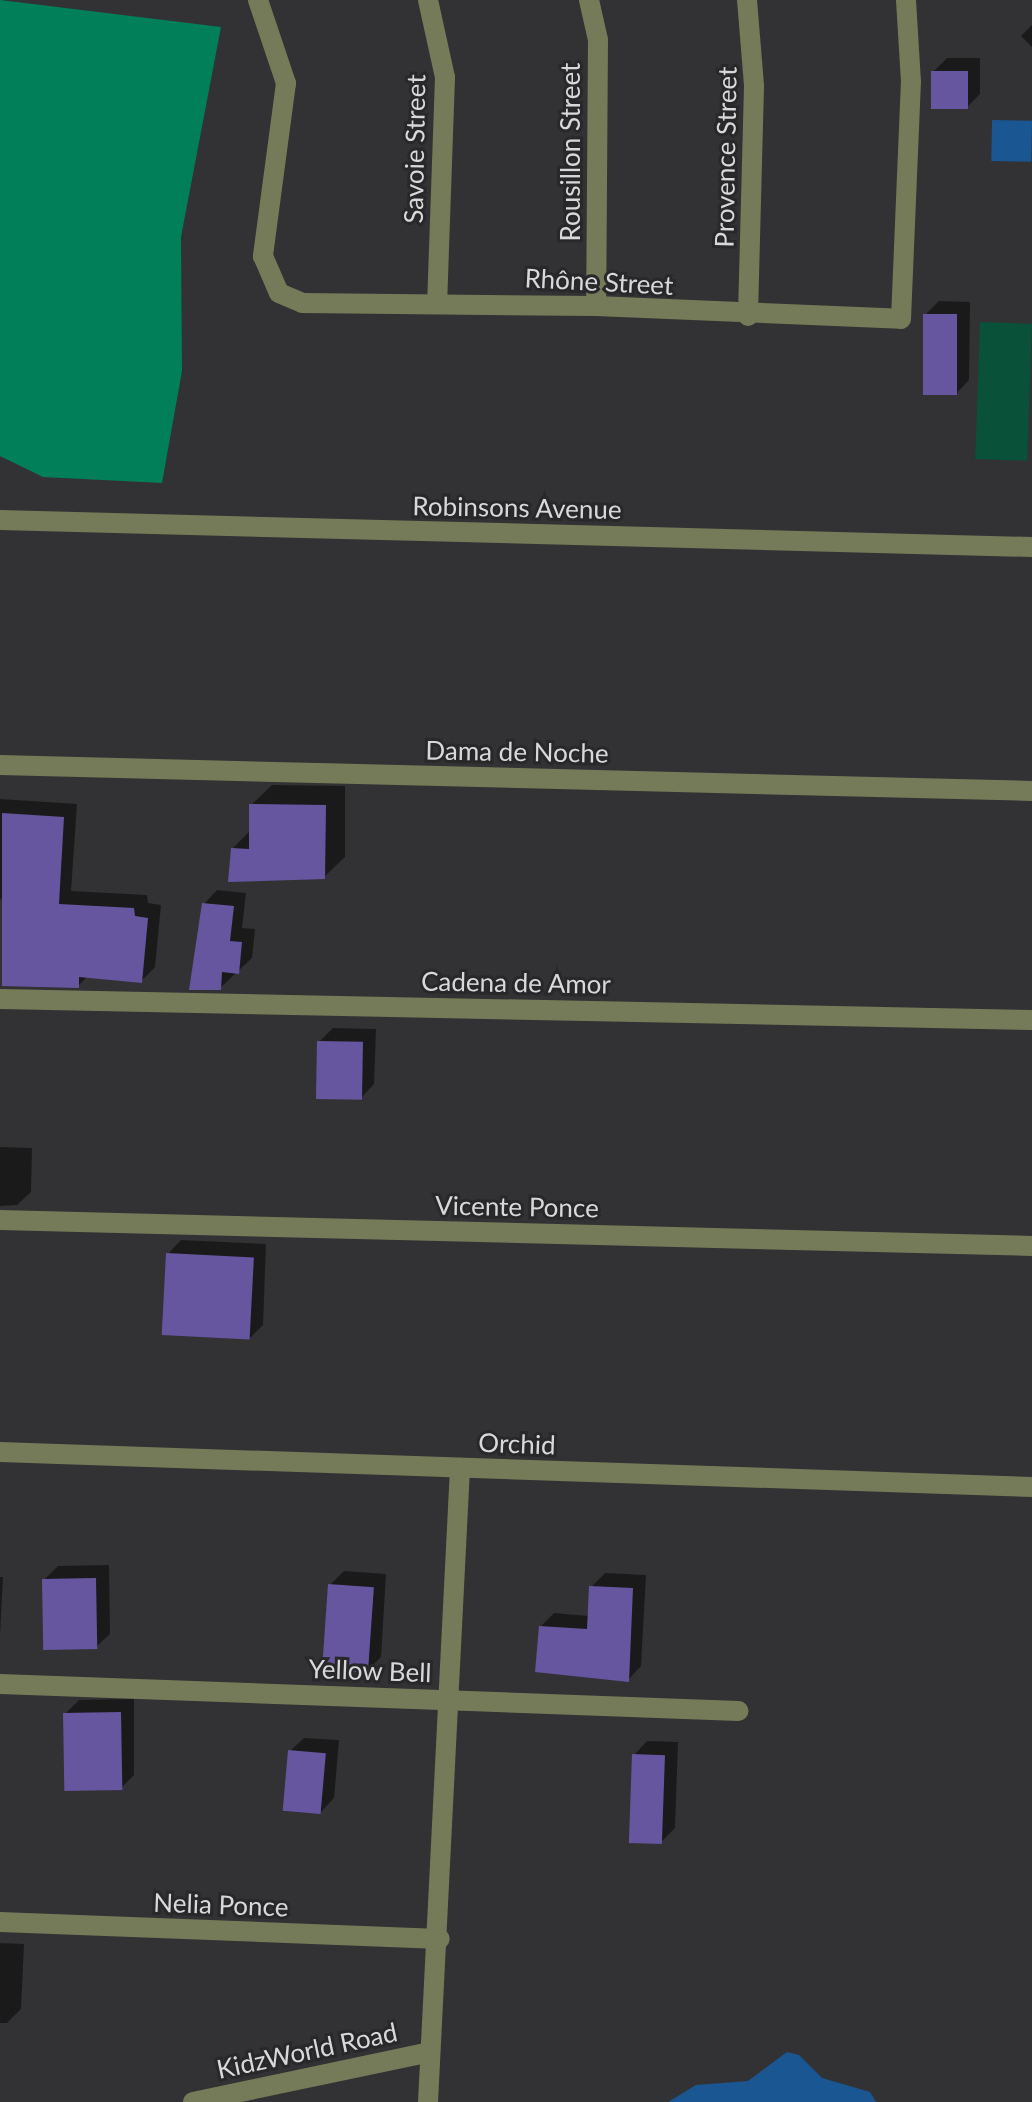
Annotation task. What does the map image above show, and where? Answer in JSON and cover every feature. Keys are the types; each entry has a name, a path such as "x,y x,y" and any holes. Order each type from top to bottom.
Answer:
{"street":[{"name":"Rhône Street","path":"258,0 286,83 263,256 268,277 279,293 302,303 596,306 748,316 901,319 911,82 906,0"},
{"name":"Savoie Street","path":"428,0 445,77 437,302"},
{"name":"Rousillon Street","path":"589,0 598,40 596,306"},
{"name":"Provence Street","path":"747,0 754,61 748,316"},
{"name":"Robinsons Avenue","path":"0,520 1032,547"},
{"name":"Dama de Noche","path":"0,765 1032,791"},
{"name":"Cadena de Amor","path":"0,999 1032,1020"},
{"name":"Vicente Ponce","path":"0,1220 1032,1246"},
{"name":"Orchid","path":"0,1452 1032,1487"},
{"path":"430,2052 440,1939 460,1468"},
{"name":"Yellow Bell","path":"0,1684 739,1711"},
{"name":"Nelia Ponce","path":"0,1922 440,1939"},
{"name":"KidzWorld Road","path":"193,2102 430,2052 428,2102"}],"green space":[{"path":"0,0 221,27 181,237 182,371 162,483 43,477 0,456"},
{"path":"980,322 1032,324 1027,461 975,459"}],"water":[{"path":"992,120 1032,121 1031,162 991,161"},
{"path":"787,2052 799,2055 822,2078 870,2092 876,2102 668,2102 696,2085 748,2081"}],"building":[{"path":"931,71 968,71 968,109 931,109"},
{"path":"923,314 957,314 957,395 923,395"},
{"path":"249,804 326,805 325,879 228,882 231,848 249,849"},
{"path":"2,813 64,817 59,904 134,908 135,916 148,918 142,983 79,977 79,988 2,986"},
{"path":"202,903 234,906 230,941 242,942 239,974 222,972 221,990 189,990"},
{"path":"317,1041 363,1042 362,1100 316,1099"},
{"path":"166,1253 254,1258 250,1339 162,1335"},
{"path":"96,1578 97,1649 43,1650 42,1579"},
{"path":"328,1584 374,1587 368,1673 322,1670"},
{"path":"589,1586 633,1588 629,1682 535,1672 539,1626 587,1629"},
{"path":"121,1712 122,1790 64,1791 63,1713"},
{"path":"288,1750 326,1753 321,1814 283,1811"},
{"path":"632,1754 665,1755 662,1844 629,1843"}]}
